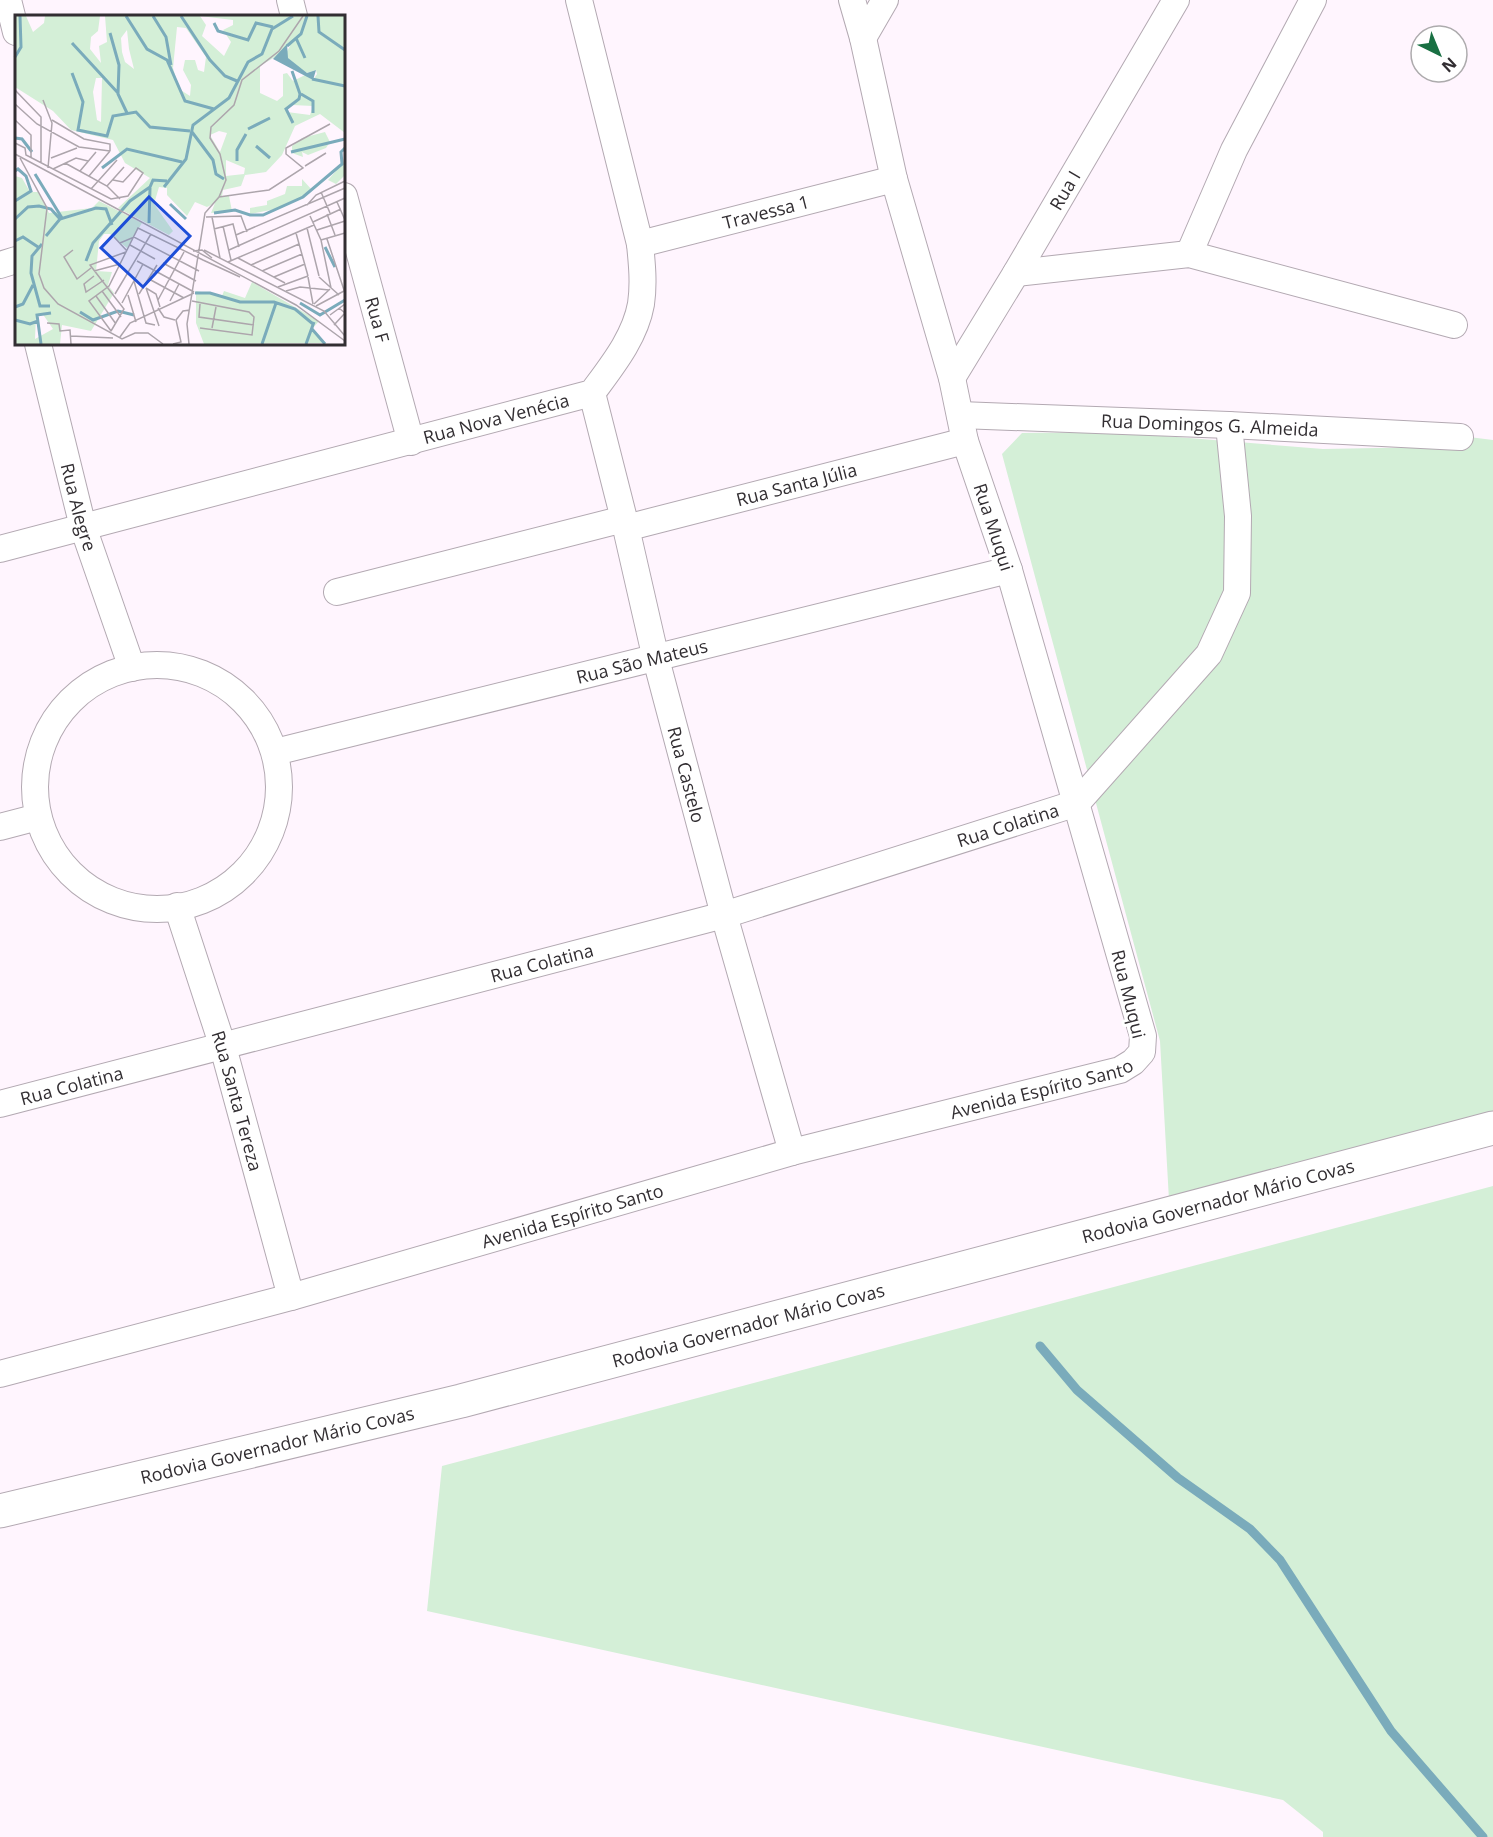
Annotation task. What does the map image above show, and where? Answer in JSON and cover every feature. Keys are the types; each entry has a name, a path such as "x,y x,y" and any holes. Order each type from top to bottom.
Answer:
{"main road":[{"name":"Rodovia Governador Mário Covas","path":"0,1511 461,1401 1493,1128"}],"street":[{"path":"290,0 294,15"},
{"name":"Rua Nova Venécia","path":"0,549 592,393 633,332 641,305 642,276 640,244 579,0"},
{"name":"Rua Muqui","path":"852,0 863,38 894,179 952,378 965,441 1009,570 1077,802 1143,1035 1142,1052"},
{"path":"863,38 885,0"},
{"name":"Rua I","path":"952,378 1176,0"},
{"path":"1189,254 1234,150 1313,0"},
{"name":"Travessa 1","path":"640,244 894,179"},
{"name":"Rua F","path":"345,200 411,442"},
{"path":"1016,273 1189,254 1454,325"},
{"path":"0,265 15,260"},
{"name":"Rua Alegre","path":"38,345 84,527 132,668"},
{"name":"Rua Castelo","path":"592,393 656,659 724,915 792,1152"},
{"name":"Rua Domingos G. Almeida","path":"960,416 1229,425 1460,437"},
{"path":"1077,802 1209,654 1237,593 1238,516 1229,425"},
{"name":"Rua Santa Júlia","path":"337,592 965,441"},
{"name":"Rua São Mateus","path":"275,752 1009,570"},
{"path":"156,664 208,675 226,684 244,699 275,752 280,794 270,836 246,872 198,902 156,910 100,896 66,870 48,846 38,817 34,783 39,753 57,715 89,685 114,672 156,664"},
{"name":"Rua Colatina","path":"0,1104 724,915 1077,802"},
{"path":"0,827 38,817"},
{"name":"Rua Santa Tereza","path":"177,906 223,1047 291,1297"},
{"name":"Avenida Espírito Santo","path":"0,1374 291,1297 792,1152 1120,1070 1133,1062 1142,1052"}],"green space":[{"path":"1115,432 1323,449 1431,447 1469,437 1493,440 1493,1114 1169,1200 1160,1041 1002,454 1022,433"},
{"path":"1493,1186 1493,1837 1323,1837 1323,1832 1283,1800 427,1611 442,1466"}],"waterway":[{"path":"1040,1346 1077,1390 1178,1478 1250,1529 1280,1560 1391,1731 1483,1837"}]}
